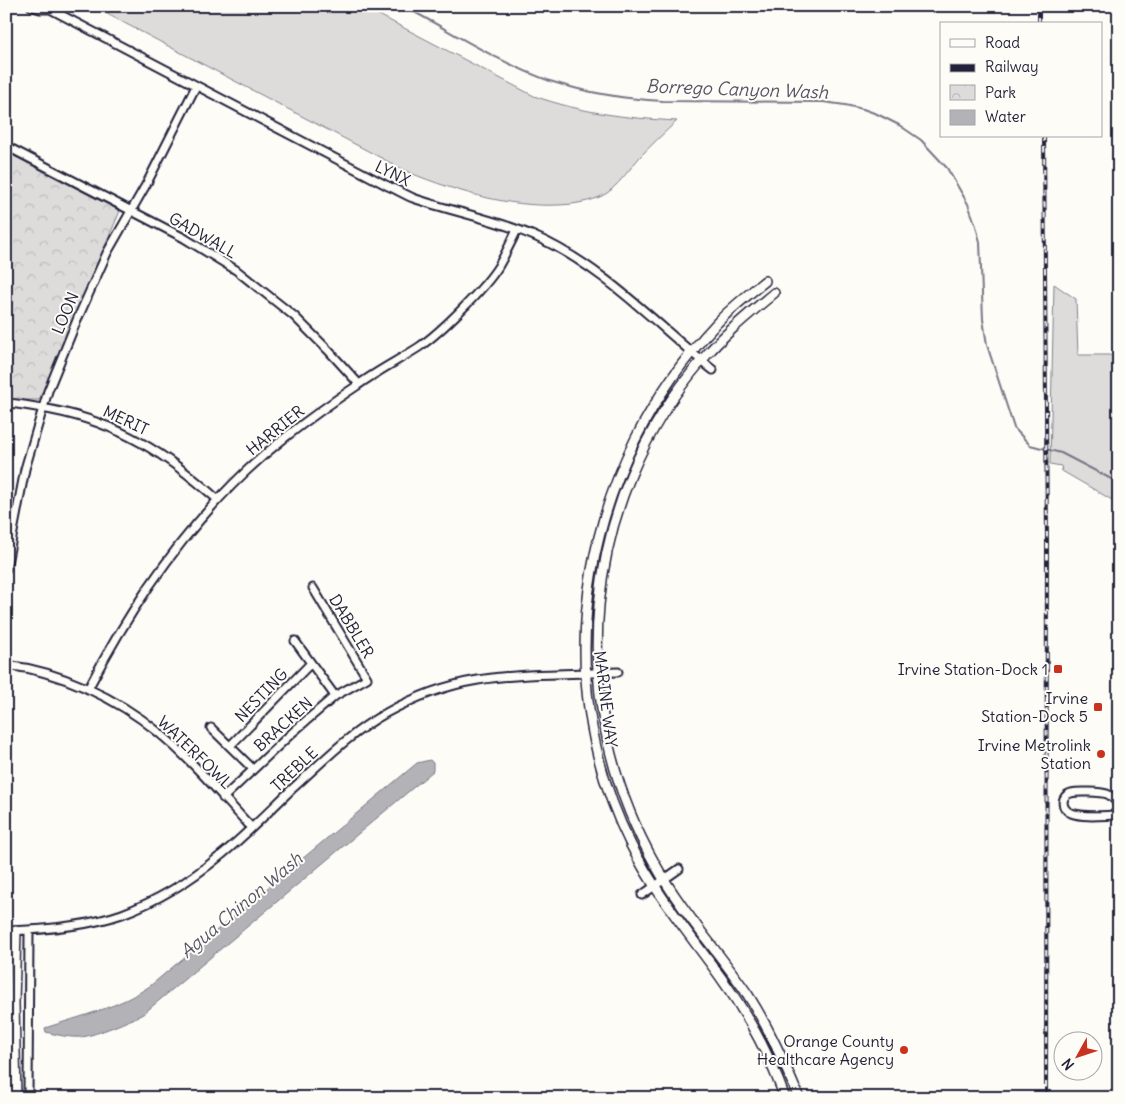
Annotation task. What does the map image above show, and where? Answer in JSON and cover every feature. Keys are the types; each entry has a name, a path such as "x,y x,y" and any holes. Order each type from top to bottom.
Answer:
{"main road":[{"name":"MARINE WAY","path":"766,281 718,322 691,352 658,398 640,429 620,470 600,530 588,589 584,636 585,673 593,736 602,771 622,825 654,887 720,976 749,1021 767,1054 785,1098"},
{"name":"MARINE WAY","path":"774,293 738,323 701,361 675,396 646,442 621,500 611,535 598,608 597,657 606,734 614,766 633,821 664,880 734,975 764,1020 778,1047 799,1098"},
{"path":"16,931 14,1003 16,1098"}],"street":[{"name":"LYNX","path":"31,6 40,10 48,8 404,194 517,230 552,244 604,278 713,370"},
{"name":"LOON","path":"6,570 25,469 48,391 107,253 196,86"},
{"name":"GADWALL","path":"6,146 199,246 254,283 294,316 359,384"},
{"name":"HARRIER","path":"88,688 112,643 154,577 182,540 218,500 287,436 359,384 421,346 452,318 499,266 517,230"},
{"name":"MERIT","path":"6,403 78,415 109,425 135,438 179,466 218,500"},
{"name":"DABBLER","path":"313,588 367,678"},
{"path":"295,641 335,696"},
{"name":"NESTING","path":"230,746 311,663"},
{"name":"WATERFOWL","path":"6,665 37,669 88,688 137,716 175,747 251,827"},
{"name":"TREBLE","path":"6,931 84,923 122,914 162,895 195,875 221,856 340,745 361,728 387,712 447,688 477,680 527,675 618,672"},
{"name":"BRACKEN","path":"223,798 293,732 335,696 367,678"},
{"path":"211,728 254,769"},
{"path":"1119,804 1107,794 1102,793 1072,793 1065,797 1063,801 1063,806 1068,811 1077,814 1119,815"},
{"path":"642,895 679,869"},
{"path":"28,1098 29,930"}],"green space":[{"path":"92,6 362,6 534,96 570,107 604,114 677,121 644,153 615,186 598,198 572,204 551,205 509,202 488,198 448,187 408,172"},
{"path":"6,152 120,211 39,400 6,400"},
{"path":"1054,284 1076,299 1078,355 1110,355 1119,364 1119,504 1062,471 1061,466 1050,464"}],"water":[{"path":"430,760 433,763 433,771 143,1014 88,1036 68,1037 46,1032 45,1028 126,1000 150,986 417,763"}],"waterway":[{"name":"Borrego Canyon Wash","path":"403,6 512,65 550,81 578,89 620,97 663,101 823,102 863,109 899,125 921,140 947,168 968,204 980,242 983,319 987,345 1014,428 1030,445 1061,453 1119,483"}],"railway":[{"path":"1039,6 1039,22"},
{"path":"1044,138 1047,543 1046,1098"}],"place":[{"name":"Irvine Station-Dock 1","path":"1058,669"},
{"name":"Irvine Station-Dock 5","path":"1098,707"},
{"name":"Irvine Metrolink Station","path":"1101,754"},
{"name":"Orange County Healthcare Agency","path":"904,1050"}],"water label":[{"name":"Agua Chinon Wash","path":"241,905"}]}
